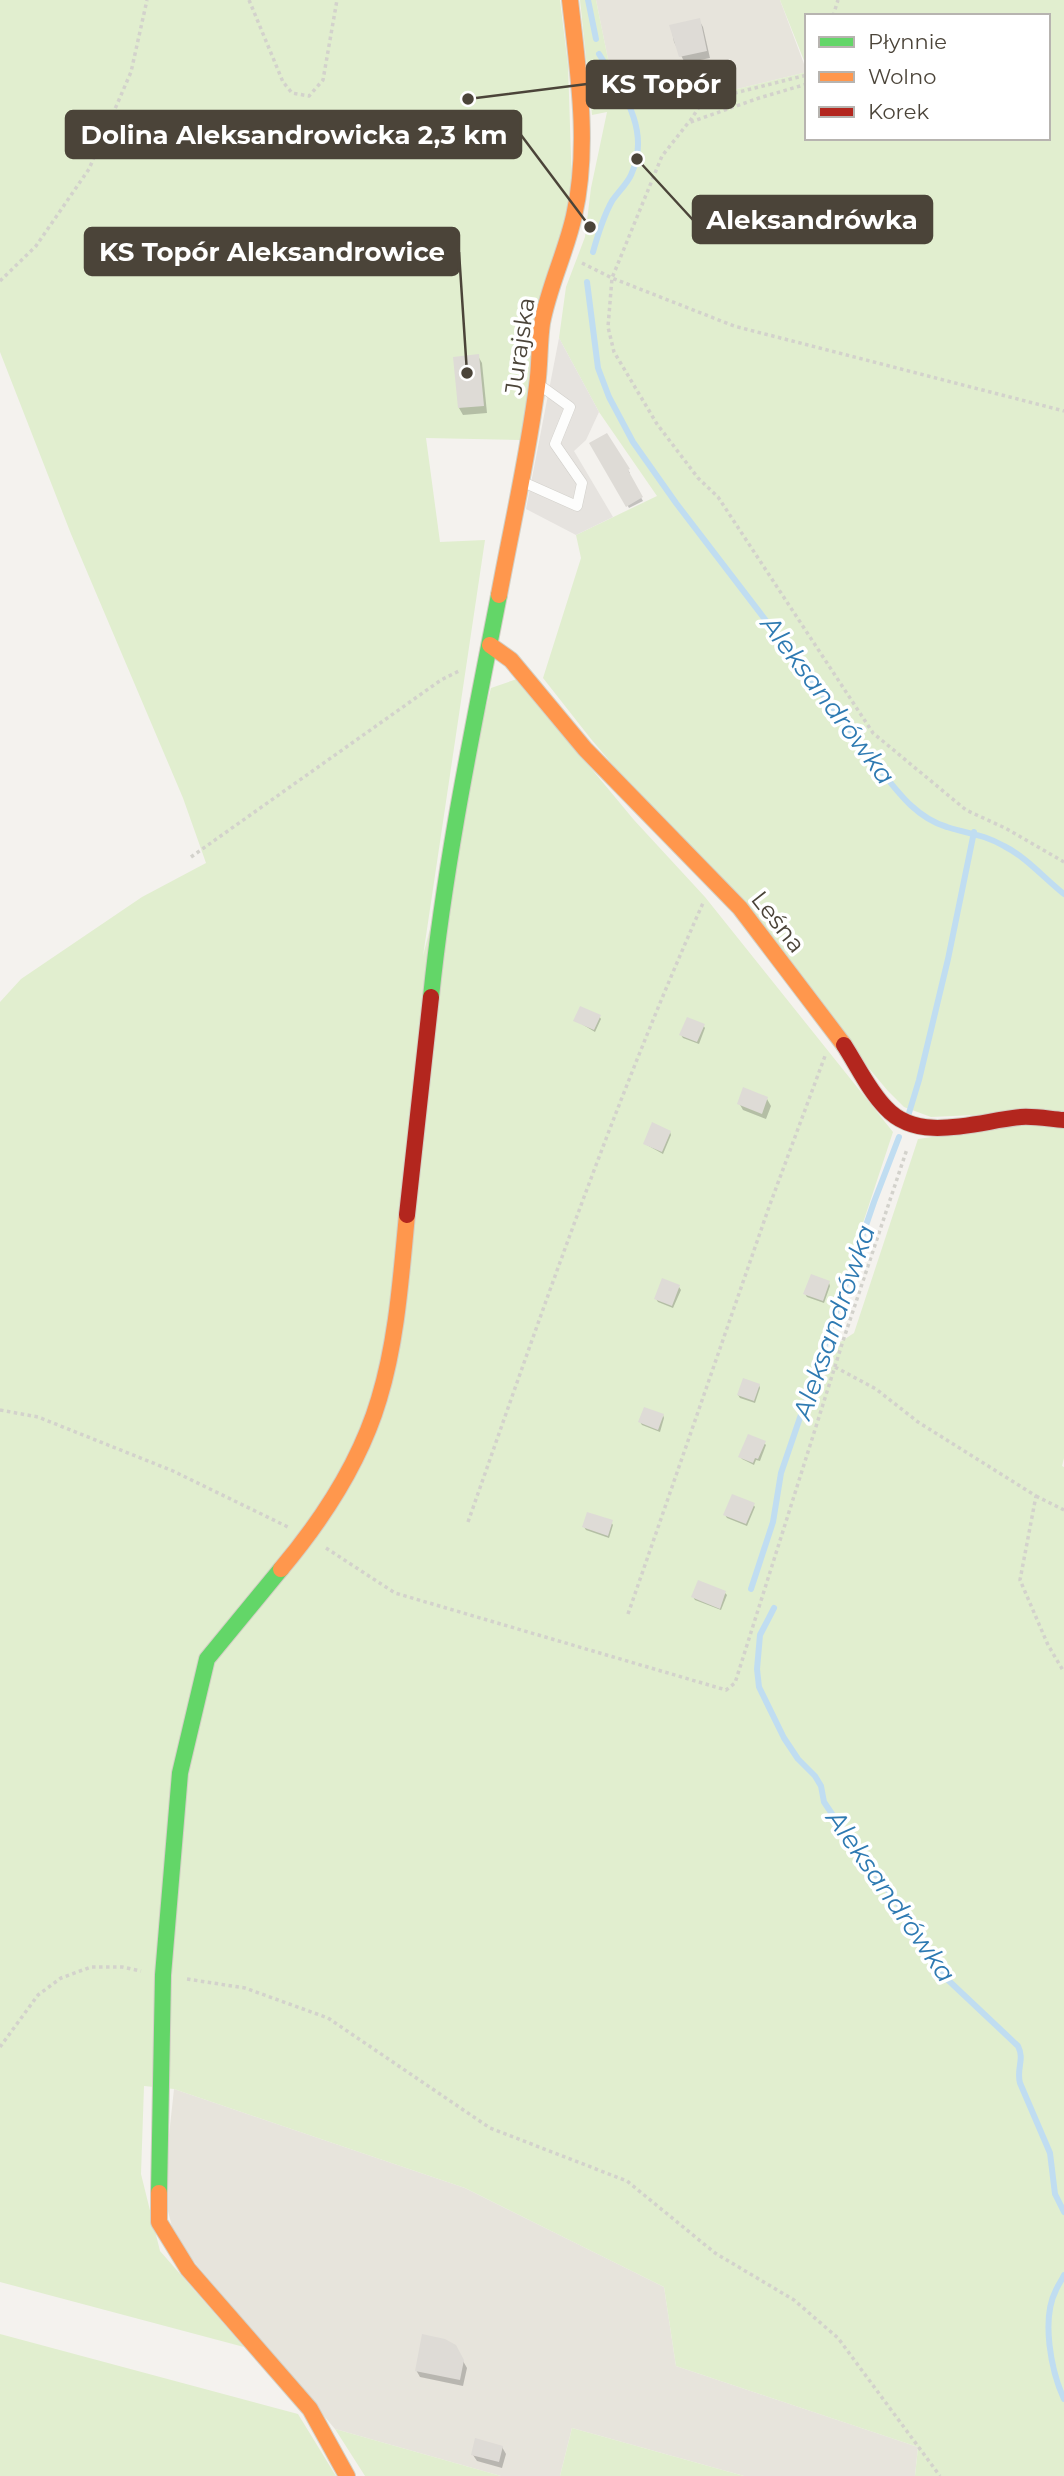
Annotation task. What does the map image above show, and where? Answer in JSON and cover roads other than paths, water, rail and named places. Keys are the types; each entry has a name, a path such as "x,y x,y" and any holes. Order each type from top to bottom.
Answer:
{"street":[{"name":"Jurajska","path":"347,2476 310,2409 188,2269 159,2222 163,1975 180,1773 206,1659 327,1511 351,1468 379,1400 396,1321 436,947 465,768 538,383 545,307 578,202 581,92 570,0"},
{"name":"Leśna","path":"489,651 511,660 586,749 740,908 835,1031 885,1108 902,1122 914,1127 932,1129 1024,1117 1064,1119"}],"lane":[{"path":"520,481 577,506 582,483 555,444 569,407 538,383"}],"waterway":[{"name":"Aleksandrówka","path":"588,0 596,39"},
{"name":"Aleksandrówka","path":"593,252 609,207 631,175 637,158 638,142 632,112 599,54"},
{"name":"Aleksandrówka","path":"587,282 598,368 609,397 633,442 676,503 892,785 908,803 926,817 936,823 1004,846 1028,862 1064,894"},
{"name":"Aleksandrówka","path":"909,1113 948,959 974,832"},
{"name":"Aleksandrówka","path":"751,1589 773,1522 781,1473 899,1137"},
{"name":"Aleksandrówka","path":"774,1608 760,1635 757,1669 759,1687 784,1738 821,1786 824,1802 904,1912 948,1980 1018,2046 1021,2056 1020,2083 1050,2153 1055,2194 1064,2212"},
{"name":"Aleksandrówka","path":"1064,2275 1049,2315 1052,2360 1064,2399"}],"place":[{"name":"KS Topór","path":"468,99"},
{"name":"Aleksandrówka","path":"637,159"},
{"name":"Dolina Aleksandrowicka 2,3 km","path":"590,227"},
{"name":"KS Topór Aleksandrowice","path":"467,373"}]}
